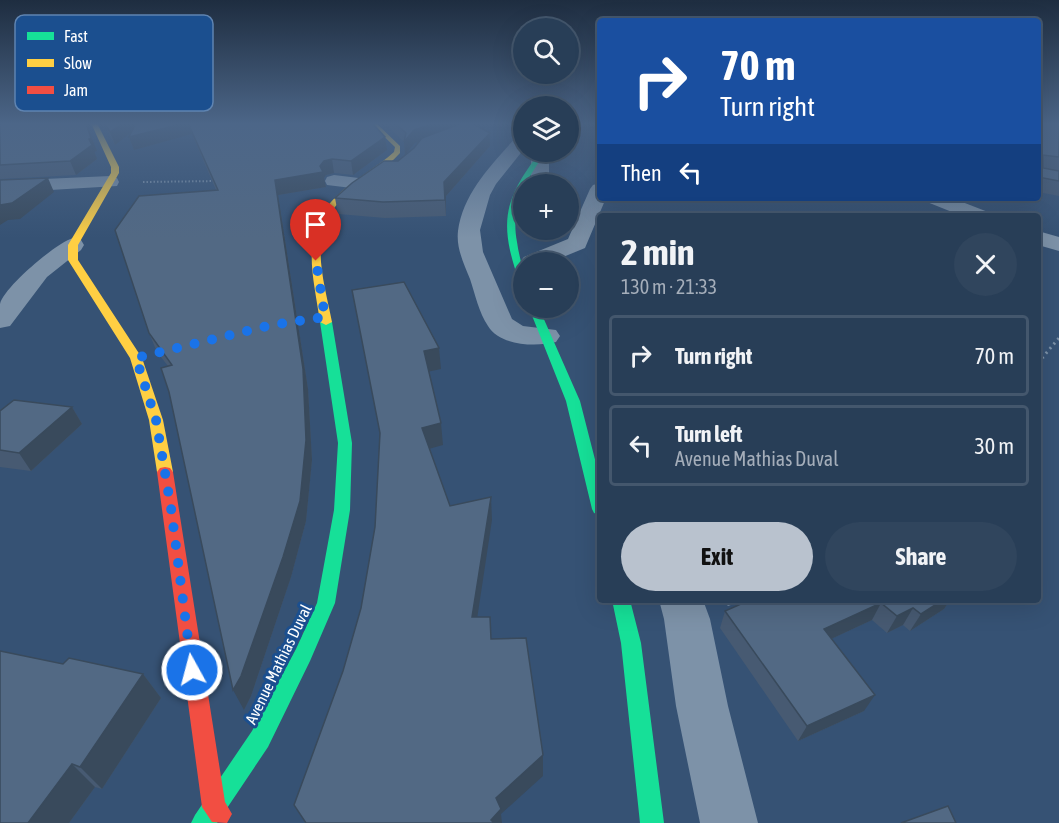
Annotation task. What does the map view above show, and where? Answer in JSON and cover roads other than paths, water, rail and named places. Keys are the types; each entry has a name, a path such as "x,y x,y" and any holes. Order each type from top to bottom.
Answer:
{"main road":[{"path":"112,161 115,173 73,245 73,260 136,358 156,420 214,807 227,823"},
{"name":"Avenue Mathias Duval","path":"203,823 260,740 303,656 326,603 342,510 345,442 314,242 316,224 324,209 387,161"},
{"path":"517,252 508,232 511,203 520,180 535,162"},
{"path":"538,318 594,457 597,483"},
{"path":"622,603 631,643 652,823"}],"street":[{"path":"504,161 487,182 480,195 469,230 471,252 500,324 516,334 546,336"},
{"path":"334,181 360,183"},
{"path":"0,187 110,182"},
{"path":"557,252 577,243 597,196"},
{"path":"942,201 973,213"},
{"path":"1041,239 1059,244"},
{"path":"556,240 561,250"},
{"path":"0,320 38,272 73,245"},
{"path":"561,250 595,253"},
{"path":"682,603 687,619 702,706 729,823"}]}
